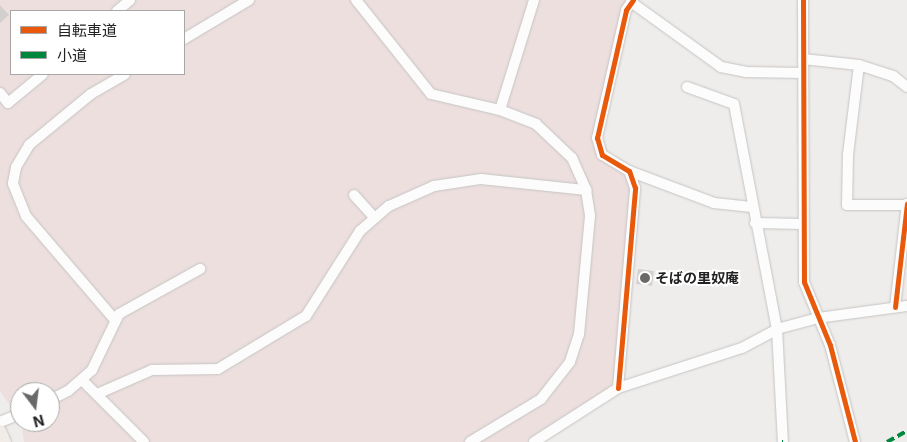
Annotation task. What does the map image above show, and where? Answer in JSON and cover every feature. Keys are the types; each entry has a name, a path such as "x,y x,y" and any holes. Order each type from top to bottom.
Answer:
{"main road":[{"path":"0,431 5,442"}],"street":[{"path":"118,10 130,0"},
{"path":"185,38 249,0"},
{"path":"356,0 431,94 500,110 536,124 562,144 586,190 590,216 579,334 570,362 541,399 470,442"},
{"path":"500,110 534,0"},
{"path":"803,0 804,282 818,318 855,442"},
{"path":"752,207 714,203 629,171 602,155 598,138 632,1 721,67 746,72 803,73"},
{"path":"803,59 859,65 893,76 907,86"},
{"path":"859,65 848,154 847,204 907,205 895,307"},
{"path":"0,93 8,102 42,75"},
{"path":"115,320 26,216 13,182 16,167 29,145 91,94 123,75"},
{"path":"687,87 734,104 755,223 777,330 782,442"},
{"path":"618,388 635,188 629,171"},
{"path":"97,394 152,370 218,369 306,316 351,243 374,217 403,199 457,180 586,190"},
{"path":"354,195 374,217"},
{"path":"755,223 804,224"},
{"path":"60,394 83,381 115,320 200,269"},
{"path":"534,442 618,388 742,348 777,330 818,318 907,306"},
{"path":"83,381 144,442"}],"shaded area":[{"path":"0,0 626,0 593,143 599,158 625,174 632,188 616,373 610,388 527,442 24,442 22,432 60,432 60,382 10,382 10,406 0,391"}],"building":[{"path":"0,5 9,15 0,23"},
{"name":"そばの里奴庵","path":"638,269 654,271 652,286 636,284"}],"marked path":[{"path":"887,442 907,431"}],"cycle path":[{"path":"618,388 635,188 629,171 602,155 597,138 626,10 633,0"},
{"path":"803,0 804,282 830,345 855,442"},
{"path":"895,307 907,204"}],"place":[{"name":"そばの里奴庵","path":"645,278"}]}
